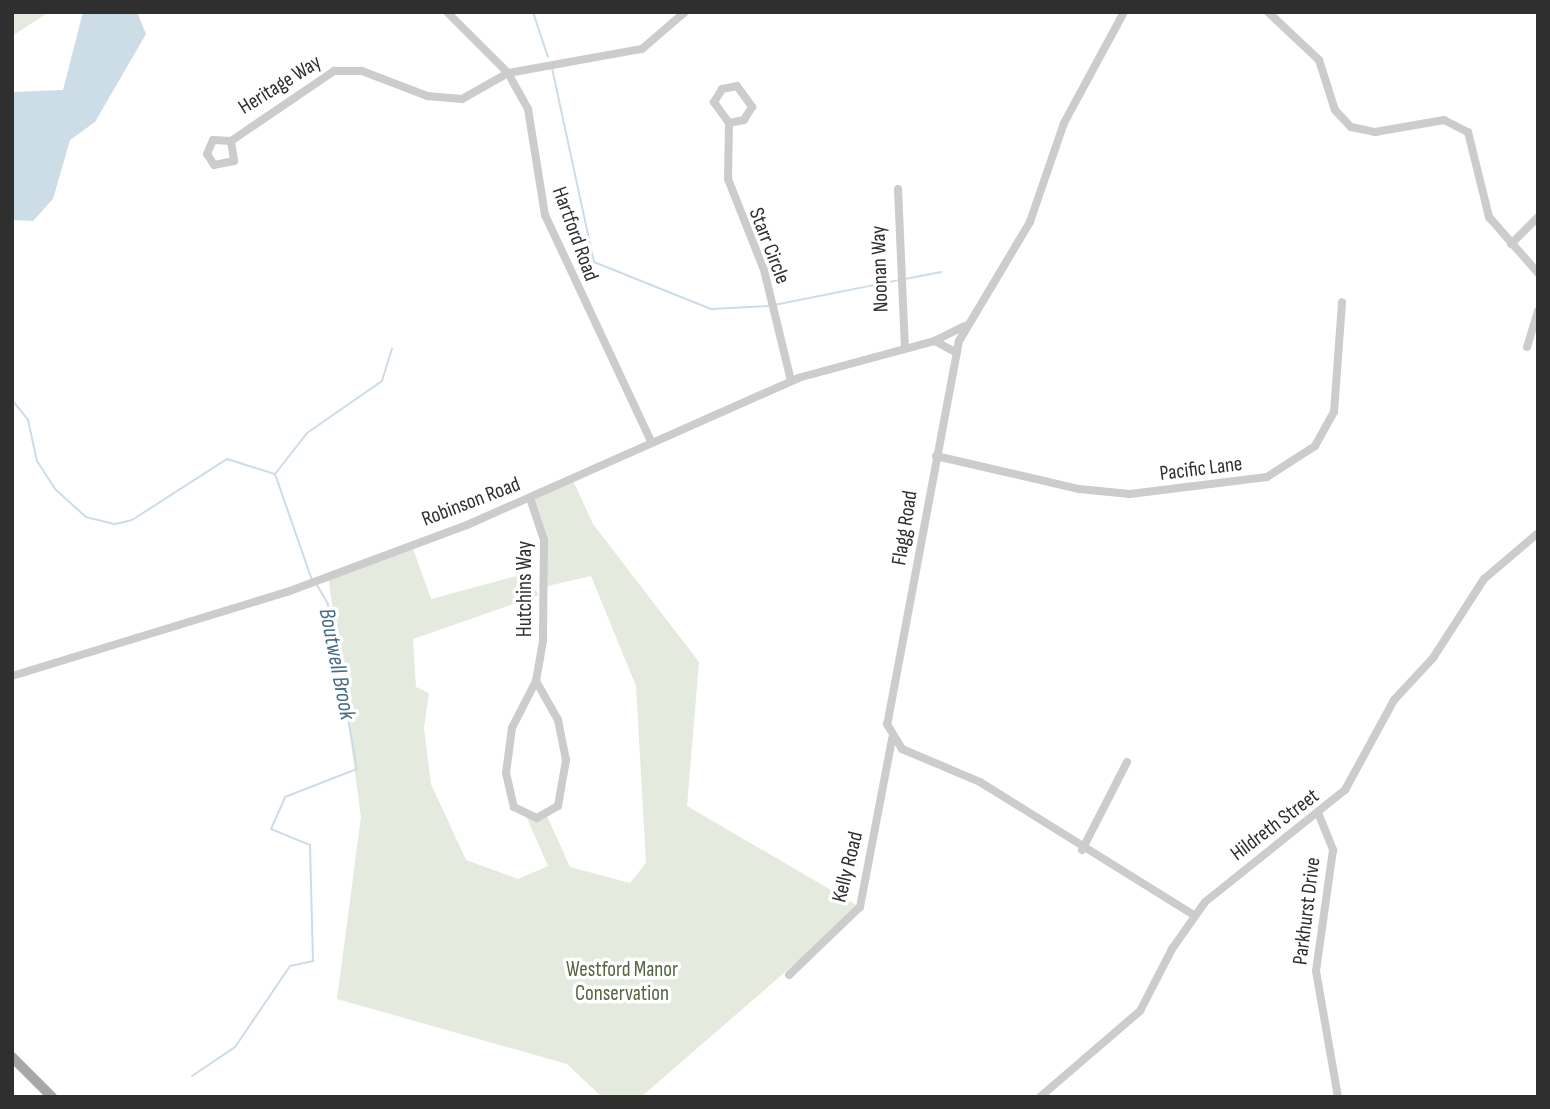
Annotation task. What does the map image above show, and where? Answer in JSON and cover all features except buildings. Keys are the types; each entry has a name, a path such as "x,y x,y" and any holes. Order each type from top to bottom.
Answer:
{"main road":[{"path":"12,1057 52,1097"}],"street":[{"name":"Hartford Road","path":"447,12 508,73 528,109 553,235 651,441"},
{"name":"Heritage Way","path":"231,141 334,71 369,72 454,100 508,73 642,50 685,12"},
{"name":"Flagg Road","path":"892,739 888,711 936,456 965,326 1030,222 1064,123 1124,12"},
{"path":"1268,12 1318,60 1336,113 1351,127 1375,132 1444,120 1468,132 1489,217 1538,273"},
{"name":"Starr Circle","path":"729,123 744,120 752,107 737,86 722,89 714,102 729,123 732,197 773,305 791,381"},
{"name":"Noonan Way","path":"898,189 898,281 905,348"},
{"path":"1511,244 1538,217"},
{"name":"Pacific Lane","path":"936,456 1130,494 1268,477 1315,446 1334,412 1342,302"},
{"path":"1527,347 1538,311"},
{"name":"Robinson Road","path":"12,676 253,604 530,498 651,441 791,381 934,341 965,326"},
{"path":"934,341 957,353"},
{"name":"Hutchins Way","path":"530,498 544,547 536,681 512,728 506,773 514,807 537,818 558,806 566,760 558,720 536,681"},
{"name":"Hildreth Street","path":"1040,1097 1140,1011 1194,915 1319,815 1345,790 1394,701 1433,659 1484,579 1538,533"},
{"path":"892,739 980,782 1082,850 1194,915"},
{"name":"Kelly Road","path":"789,975 860,907 892,739"},
{"path":"1082,850 1127,762"},
{"name":"Parkhurst Drive","path":"1319,815 1333,850 1316,971 1338,1097"}],"green space":[{"path":"12,12 49,12 12,36"},
{"name":"Westford Manor Conservation","path":"571,476 593,524 699,662 687,806 860,907 641,1097 602,1097 567,1064 337,999 361,817 328,575 411,543 431,599 524,574 539,595 413,639 416,687 429,693 424,728 431,784 466,860 518,879 548,866 526,816 547,816 570,867 630,883 646,863 636,686 591,576 539,588 543,535 530,498"}],"shaded area":[{"path":"83,12 137,12 146,34 95,122 70,140 53,199 33,221 12,220 12,92 63,90"}],"waterway":[{"path":"533,12 548,57"},
{"path":"552,68 594,262 711,309 769,306"},
{"path":"905,279 941,272"},
{"path":"774,305 899,280"},
{"path":"275,474 307,433 382,381 392,349"},
{"name":"Boutwell Brook","path":"12,400 28,420 37,461 55,489 86,517 115,524 132,520 227,459 275,474 312,580"},
{"name":"Boutwell Brook","path":"192,1076 235,1047 290,966 313,961 310,845 271,829 285,797 357,769 328,604 316,583"}]}
